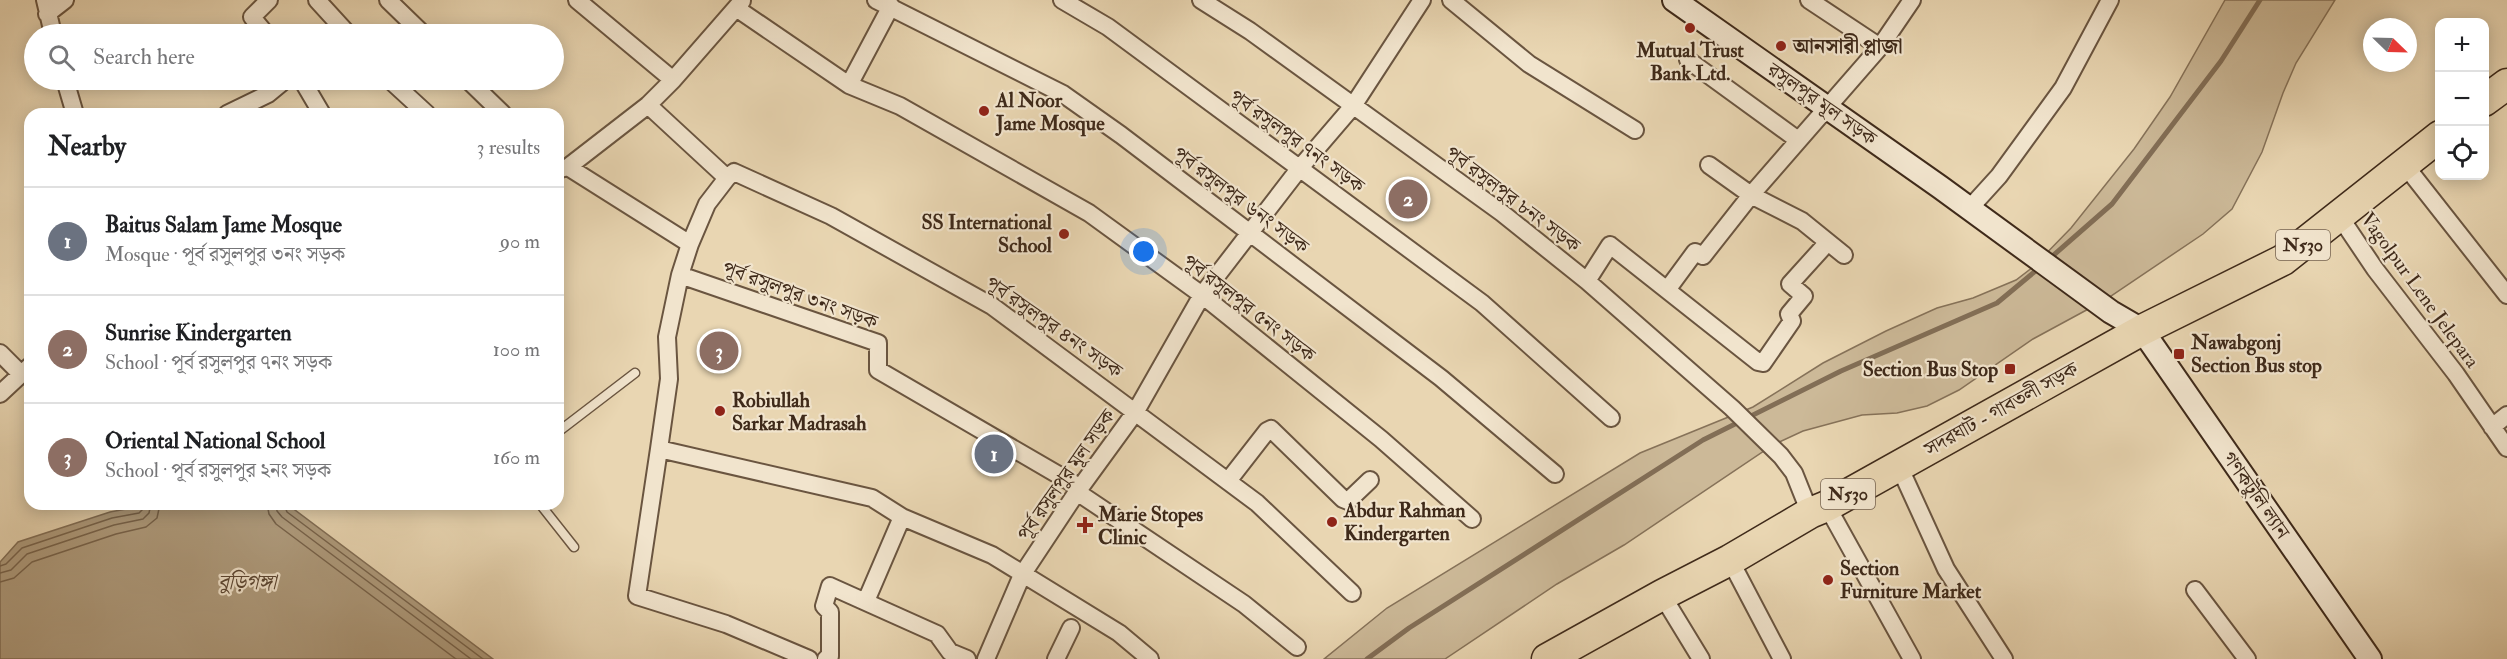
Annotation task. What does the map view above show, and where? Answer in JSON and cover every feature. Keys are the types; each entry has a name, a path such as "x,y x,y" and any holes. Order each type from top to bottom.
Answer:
{"highway":[{"path":"2489,97 2507,84"},
{"name":"সদরঘাট - গাবতলী সড়ক","path":"1547,659 1730,560 2142,330 2283,260 2340,217 2435,139"}],"street":[{"path":"50,24 46,7 65,0"},
{"path":"258,24 252,16 268,0"},
{"path":"317,0 339,24"},
{"path":"388,0 413,24"},
{"path":"577,0 673,80"},
{"name":"পূর্ব রসুলপুর ৭নং সড়ক","path":"1062,0 1108,27 1482,303 1611,418"},
{"name":"পূর্ব রসুলপুর ৮নং সড়ক","path":"1201,0 1250,31 1502,213 1587,281 1732,408 1781,456 1794,473 1819,509 1912,659"},
{"name":"পূর্ব রসুলপুর মূল সড়ক","path":"986,659 1022,575 1077,492 1136,411 1202,295 1299,169 1353,106 1422,0"},
{"path":"1451,0 1529,64 1635,130"},
{"name":"রসুলপুর মূল সড়ক","path":"1674,0 2111,312 2142,330"},
{"path":"1809,0 1880,47"},
{"path":"1667,290 1695,252 1703,256 1751,195 1880,47 1912,0"},
{"path":"1969,209 1999,176 2063,88 2110,0"},
{"path":"849,85 884,3"},
{"name":"পূর্ব রসুলপুর ৬নং সড়ক","path":"884,3 1063,94 1250,232 1441,378 1555,474"},
{"path":"564,165 648,105 673,80 739,4"},
{"name":"পূর্ব রসুলপুর ৫নং সড়ক","path":"739,4 849,85 900,106 1089,213 1202,295 1381,439 1472,519"},
{"path":"1688,60 1798,140"},
{"path":"68,90 73,108"},
{"path":"239,108 273,90"},
{"path":"307,90 317,108"},
{"path":"401,90 420,108"},
{"path":"478,90 497,108"},
{"path":"648,105 727,178 708,204 690,244 680,275 667,337 669,379 637,596 726,624 809,659"},
{"path":"2403,164 2507,295"},
{"path":"1709,165 1751,195 1802,221 1844,255"},
{"path":"564,169 690,244"},
{"name":"পূর্ব রসুলপুর ৪নং সড়ক","path":"727,178 734,172 831,216 993,306 1257,503 1352,593"},
{"name":"Vagolpur Lene Jelepara","path":"2340,217 2375,269 2456,374 2507,448"},
{"path":"1587,281 1610,246 1758,362 1763,363 1792,321 1789,314 1804,296 1790,284 1828,242"},
{"name":"পূর্ব রসুলপুর ৩নং সড়ক","path":"680,275 878,343 878,369 1074,484 1077,492 1244,604 1297,647"},
{"name":"গণকটুলি ল্যান","path":"2142,330 2370,659"},
{"path":"0,353 24,369"},
{"path":"0,394 24,372"},
{"path":"2492,427 2507,415"},
{"path":"1228,481 1271,429 1343,499 1348,501 1353,498 1370,480"},
{"path":"659,449 872,498 902,517 992,555 1119,633 1150,659"},
{"path":"1899,466 1946,569 2004,659"},
{"path":"866,601 902,517"},
{"path":"1730,560 1782,659"},
{"path":"826,659 830,656 830,612 824,606 830,586 938,634 950,652 967,659"},
{"path":"2195,590 2247,659"},
{"path":"1662,595 1701,659"},
{"path":"1056,659 1071,628"}],"lane":[{"path":"564,427 635,373"},
{"path":"545,510 574,547"}],"shaded area":[{"path":"2225,0 2335,0 2296,63 2262,152 2232,209 2203,234 2105,300 2033,339 1959,390 1927,406 1897,413 1862,415 1803,431 1773,445 1624,545 1557,584 1445,659 1324,659 1387,608 1640,453 1753,407 1823,363 1886,331 1937,308 1973,298 2016,280 2033,267 2071,228 2134,149 2170,97"}],"water":[{"name":"বুড়িগঙ্গা","path":"121,510 295,510 493,659 0,659 0,562 18,542"}],"waterway":[{"path":"2048,260 2112,204 2221,61 2260,0"},
{"path":"1367,659 1409,628 1703,440 1841,371 1997,303 2039,268"}],"place":[{"name":"Mutual Trust Bank Ltd.","path":"1690,28"},
{"name":"আনসারী প্লাজা","path":"1781,46"},
{"name":"Al Noor Jame Mosque","path":"984,111"},
{"name":"Sunrise Kindergarten","path":"1408,199"},
{"name":"SS International School","path":"1064,234"},
{"name":"Oriental National School","path":"719,351"},
{"name":"Nawabgonj Section Bus stop","path":"2179,354"},
{"name":"Section Bus Stop","path":"2010,369"},
{"name":"Robiullah Sarkar Madrasah","path":"720,411"},
{"name":"Baitus Salam Jame Mosque","path":"994,454"},
{"name":"Abdur Rahman Kindergarten","path":"1332,522"},
{"name":"Marie Stopes Clinic","path":"1085,525"},
{"name":"Section Furniture Market","path":"1828,580"}]}
